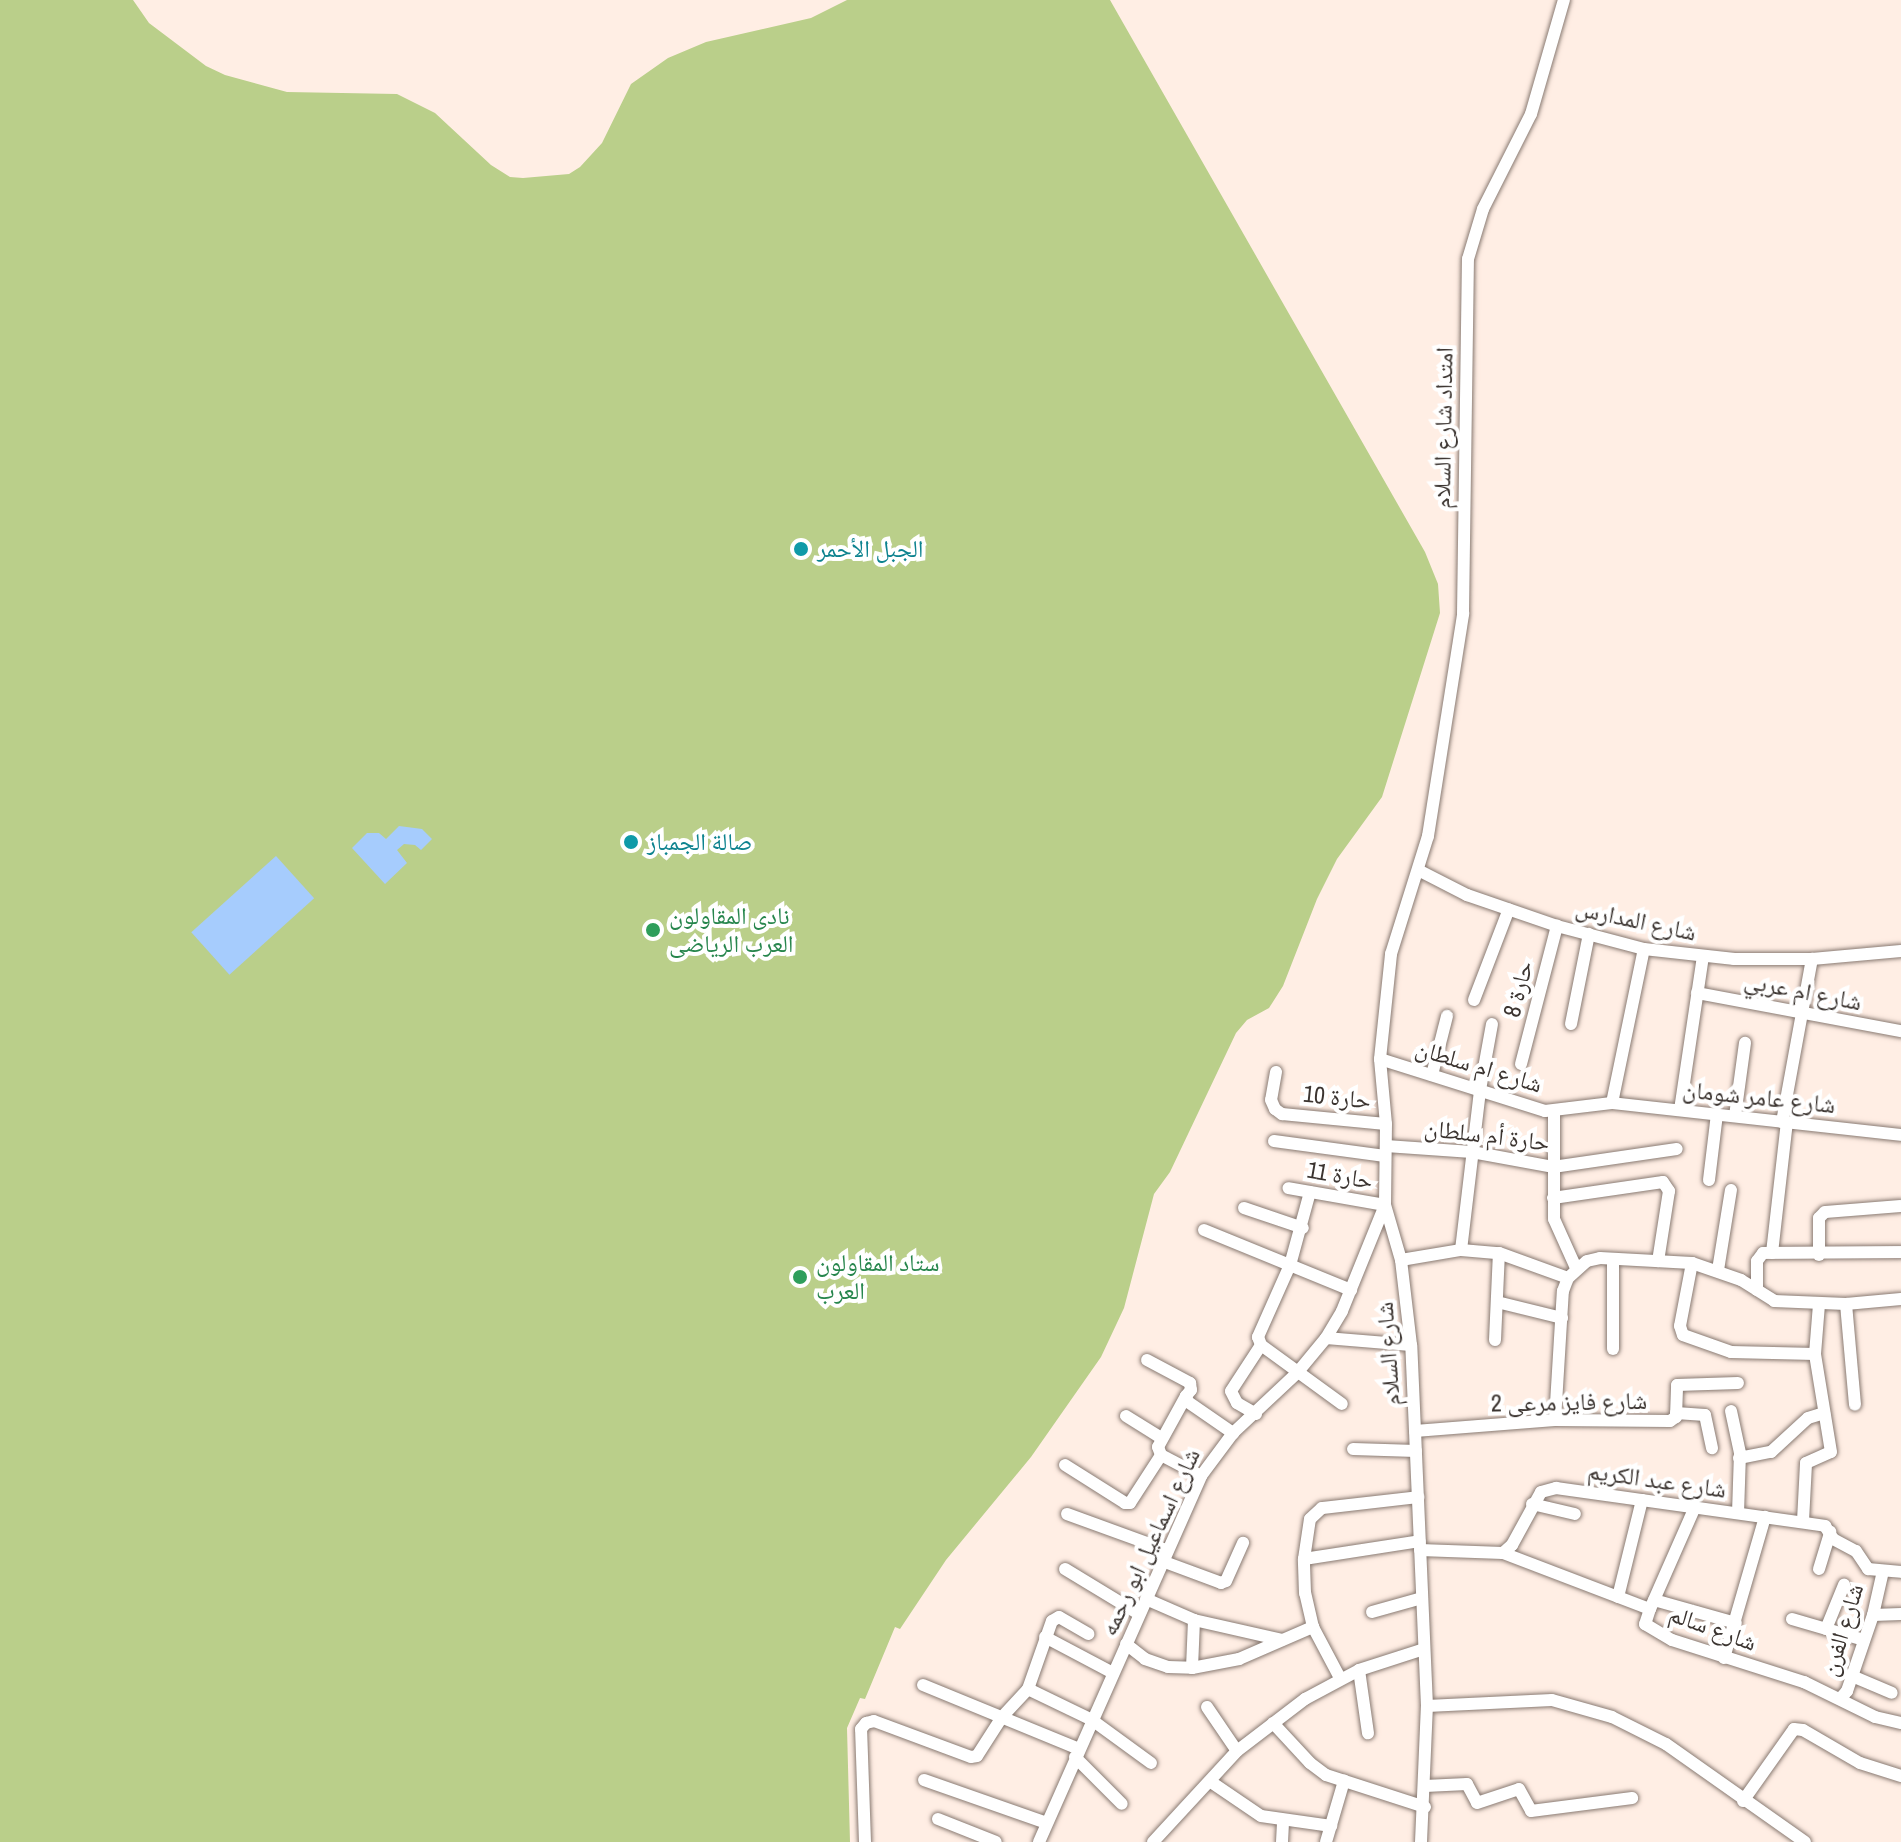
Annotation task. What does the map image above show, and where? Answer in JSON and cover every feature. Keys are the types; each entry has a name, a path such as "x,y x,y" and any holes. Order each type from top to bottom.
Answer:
{"street":[{"name":"امتداد شارع السلام","path":"1420,871 1439,779 1463,614 1469,251 1483,209 1531,114 1564,0"},
{"name":"شارع المدارس","path":"1420,871 1452,889 1557,926 1644,949 1703,957 1812,959 1901,951"},
{"name":"شارع السلام","path":"1420,871 1391,954 1380,1059 1386,1124 1385,1205 1401,1260 1411,1345 1427,1706 1425,1807 1421,1842"},
{"path":"1474,1000 1509,909"},
{"name":"حارة 8","path":"1521,1064 1557,926"},
{"path":"1571,1024 1589,934"},
{"path":"1612,1103 1644,949"},
{"path":"1680,1110 1703,957"},
{"path":"1772,1253 1784,1122 1812,959"},
{"name":"شارع ام عربي","path":"1697,993 1901,1031"},
{"path":"1432,1075 1447,1016"},
{"path":"1461,1250 1480,1090 1492,1024"},
{"path":"1735,1116 1745,1043"},
{"name":"شارع ام سلطان","path":"1380,1059 1533,1108 1554,1111 1612,1103"},
{"name":"حارة 10","path":"1276,1072 1271,1100 1275,1109 1282,1114 1386,1124"},
{"name":"شارع عامر شومان","path":"1612,1103 1901,1136"},
{"path":"1554,1111 1554,1219 1572,1273"},
{"path":"1709,1180 1717,1114"},
{"name":"حارة أم سلطان","path":"1274,1141 1386,1151 1472,1152 1553,1167 1677,1149"},
{"path":"1553,1198 1663,1182 1669,1191 1658,1261"},
{"name":"حارة 11","path":"1288,1188 1385,1205"},
{"path":"1718,1270 1731,1190"},
{"path":"1256,1414 1237,1403 1231,1391 1261,1345 1259,1328 1290,1265 1303,1228 1310,1192"},
{"name":"شارع اسماعيل ابو رحمه","path":"1039,1842 1201,1476 1233,1433 1297,1373 1326,1338 1351,1290 1385,1205"},
{"path":"1819,1255 1819,1218 1825,1212 1901,1206"},
{"path":"1244,1208 1303,1228"},
{"path":"1204,1230 1351,1290"},
{"path":"1401,1260 1461,1250 1499,1253 1572,1273"},
{"path":"1757,1290 1759,1256 1772,1253 1901,1252"},
{"path":"1495,1340 1499,1253"},
{"path":"1613,1259 1613,1349"},
{"path":"1555,1420 1563,1291 1572,1273 1587,1261 1613,1259 1692,1263 1718,1270 1774,1301 1846,1304 1901,1299"},
{"path":"1692,1263 1680,1326 1683,1335 1731,1352 1815,1354"},
{"path":"1497,1302 1562,1318"},
{"path":"1803,1521 1806,1463 1831,1452 1815,1354 1819,1304"},
{"path":"1846,1304 1855,1405"},
{"path":"1326,1338 1411,1345"},
{"path":"1261,1345 1342,1404"},
{"path":"1147,1360 1190,1383 1191,1390 1160,1437 1158,1447 1161,1455 1201,1476"},
{"name":"شارع فايز مرعى 2","path":"1415,1431 1555,1420 1670,1421 1676,1413 1677,1385 1738,1383"},
{"path":"1186,1396 1233,1433"},
{"path":"1731,1411 1739,1458 1738,1513"},
{"path":"1676,1413 1705,1415 1712,1448"},
{"path":"1739,1458 1771,1452 1808,1418 1824,1413"},
{"path":"1126,1416 1160,1437"},
{"path":"1353,1449 1416,1451"},
{"path":"1065,1465 1130,1503 1161,1455"},
{"name":"شارع عبد الكريم","path":"1532,1504 1541,1492 1556,1488 1803,1521 1825,1526 1839,1543 1856,1551 1868,1569 1883,1571"},
{"path":"1340,1678 1313,1627 1305,1593 1304,1559 1310,1519 1322,1508 1418,1497"},
{"path":"1618,1597 1642,1500"},
{"path":"1304,1559 1420,1546 1503,1553 1512,1545 1532,1504 1575,1514"},
{"path":"1695,1507 1652,1604 1736,1623"},
{"path":"1067,1514 1221,1583 1226,1581 1243,1543"},
{"path":"1724,1658 1765,1517"},
{"path":"1819,1569 1830,1532"},
{"name":"شارع سالم","path":"1503,1553 1618,1597 1652,1604 1645,1624 1648,1628 1724,1658 1804,1682 1875,1717 1901,1723"},
{"path":"1065,1569 1139,1614"},
{"path":"1883,1571 1901,1572"},
{"name":"شارع الفرن","path":"1840,1699 1852,1676 1873,1615 1883,1571"},
{"path":"1826,1629 1844,1585"},
{"path":"1372,1612 1422,1598"},
{"path":"1146,1599 1194,1620 1282,1640"},
{"path":"1873,1615 1901,1614"},
{"path":"865,1842 861,1729 874,1721 971,1757 982,1752 1002,1717 1028,1689 1052,1621 1059,1617 1088,1634"},
{"path":"1792,1619 1864,1640"},
{"path":"1192,1668 1194,1620"},
{"path":"1126,1644 1145,1659 1168,1667 1192,1668 1239,1659 1313,1627"},
{"path":"1045,1637 1113,1673"},
{"path":"1153,1842 1237,1751 1273,1723 1340,1678 1424,1649"},
{"path":"1359,1670 1368,1733"},
{"path":"1852,1676 1892,1693"},
{"path":"923,1685 1002,1717 1077,1753 1122,1804"},
{"path":"1028,1689 1092,1720 1151,1763"},
{"path":"1427,1706 1552,1700 1582,1707 1666,1744 1805,1842"},
{"path":"1207,1707 1237,1751"},
{"path":"1273,1723 1310,1763 1344,1781 1425,1807"},
{"path":"1743,1801 1794,1729 1803,1730 1860,1763 1901,1776"},
{"path":"924,1780 1047,1823"},
{"path":"1326,1842 1344,1781"},
{"path":"1211,1782 1250,1812 1331,1826"},
{"path":"1425,1786 1467,1784 1477,1803 1516,1789 1522,1792 1526,1808 1531,1811 1632,1798"},
{"path":"938,1819 996,1842"},
{"path":"1282,1842 1283,1820"}],"green space":[{"name":"نادى المقاولون العرب الرياضى","path":"0,0 133,0 149,23 206,66 225,75 287,92 397,94 435,113 491,165 510,177 523,178 569,174 580,167 602,143 631,84 668,58 706,42 811,18 847,0 1110,0 1425,552 1438,584 1440,613 1382,797 1337,859 1317,899 1283,986 1269,1008 1247,1020 1236,1033 1170,1172 1154,1194 1124,1308 1101,1357 1031,1457 946,1560 900,1629 895,1627 865,1699 860,1698 847,1728 850,1842 0,1842"}],"water":[{"path":"399,826 422,829 432,839 421,850 415,845 404,844 397,850 407,863 385,884 352,848 367,833 379,833 386,839"},
{"path":"276,856 314,898 229,975 191,932"}],"place":[{"name":"الجبل الأحمر","path":"801,549"},
{"name":"صالة الجمباز","path":"631,842"},
{"name":"نادى المقاولون العرب الرياضى","path":"653,930"},
{"name":"ستاد المقاولون العرب","path":"800,1277"}]}
